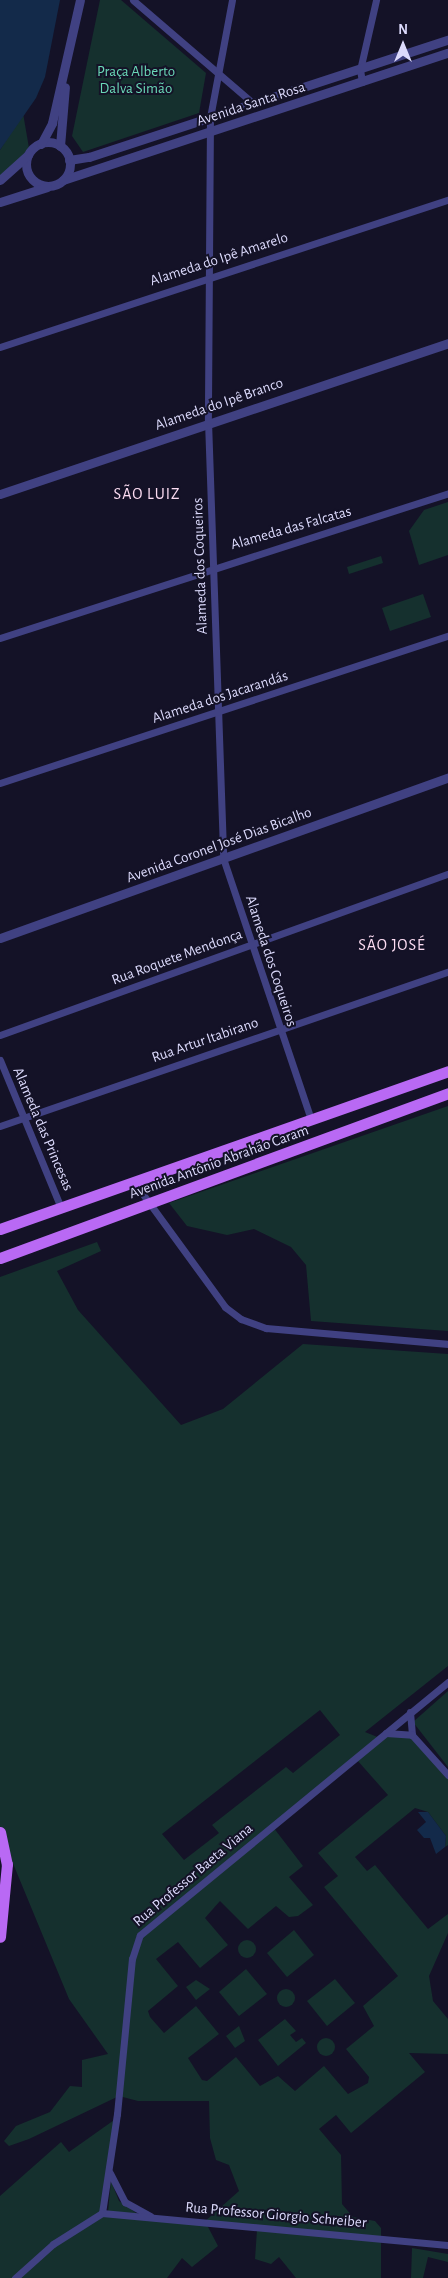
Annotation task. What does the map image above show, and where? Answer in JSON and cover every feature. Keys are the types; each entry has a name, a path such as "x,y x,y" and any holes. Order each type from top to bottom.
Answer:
{"main road":[{"name":"Avenida Antônio Abrahão Caram","path":"0,1229 448,1070"},
{"path":"424,1079 432,1099"},
{"name":"Avenida Antônio Abrahão Caram","path":"0,1258 448,1093"},
{"path":"0,1832 7,1878 0,1938"}],"street":[{"path":"0,180 40,144 52,123 80,0"},
{"path":"133,0 254,104"},
{"name":"Alameda dos Coqueiros","path":"232,0 216,72 210,118 208,421 223,858 249,945 311,1119"},
{"path":"362,82 360,70 376,0"},
{"name":"Avenida Santa Rosa","path":"69,160 210,118 448,40"},
{"name":"Avenida Santa Rosa","path":"63,180 448,54"},
{"path":"0,202 63,180 69,160 60,146 67,58"},
{"path":"40,144 60,146"},
{"path":"29,154 28,174 37,183 50,186"},
{"name":"Alameda do Ipê Amarelo","path":"0,347 209,275 448,200"},
{"name":"Alameda do Ipê Branco","path":"0,494 208,421 448,343"},
{"name":"Alameda das Falcatas","path":"0,638 214,565 448,493"},
{"name":"Alameda dos Jacarandás","path":"0,783 448,636"},
{"name":"Avenida Coronel José Dias Bicalho","path":"0,938 448,778"},
{"name":"Rua Roquete Mendonça","path":"0,1035 448,874"},
{"name":"Rua Artur Itabirano","path":"0,1126 448,972"},
{"name":"Alameda das Princesas","path":"0,1060 22,1119 61,1208"},
{"path":"134,1182 225,1307 241,1319 266,1328 448,1344"},
{"name":"Rua Professor Baeta Viana","path":"102,2213 110,2173 132,1959 140,1935 448,1682"},
{"path":"407,1715 412,1735 448,1776"},
{"path":"384,1734 412,1735"},
{"path":"110,2173 125,2202 154,2218"},
{"path":"15,2278 53,2244 102,2213"},
{"name":"Rua Professor Giorgio Schreiber","path":"102,2213 448,2245"},
{"path":"439,2244 448,2251"}],"green space":[{"name":"Praça Alberto Dalva Simão","path":"100,0 121,0 206,73 199,113 83,152 72,136"},
{"path":"23,113 29,148 0,180 0,150"},
{"path":"448,502 448,555 419,565 409,531 424,510"},
{"path":"381,556 383,563 349,574 347,567"},
{"path":"423,594 431,617 390,631 382,608"},
{"path":"448,1106 448,1331 311,1321 306,1265 291,1247 254,1229 227,1235 187,1226 169,1203"},
{"path":"97,1242 101,1251 57,1271 78,1310 181,1425 223,1409 303,1344 448,1354 448,1666 365,1732 380,1738 384,1734 412,1735 448,1775 448,1845 445,1847 446,1836 428,1812 415,1808 355,1857 367,1871 375,1865 428,1929 448,1914 448,1933 429,1976 433,2001 448,2019 448,2054 409,2053 425,2072 351,2133 336,2115 319,2129 341,2155 342,2204 353,2217 375,2221 381,2228 381,2278 296,2278 279,2257 271,2264 255,2259 257,2230 203,2223 239,2191 229,2165 216,2160 210,2138 209,2101 138,2101 119,2096 29,2139 9,2146 4,2141 16,2126 50,2112 70,2086 82,2087 82,2060 108,2054 69,1999 0,1832 0,1277","holes":["320,1710 340,1735 293,1773 286,1767 212,1825 219,1833 184,1860 162,1834","357,1760 388,1795 318,1853 338,1876 324,1887 398,1976 363,2006 374,2026 346,2049 369,2077 368,2083 348,2094 324,2066 295,2091 278,2076 260,2086 236,2057 207,2081 202,2080 188,2058 219,2034 196,2006 164,2033 150,2017 148,2011 178,1986 156,1959 178,1942 200,1968 228,1945 205,1918 220,1901 248,1929 276,1906 289,1917 298,1916 313,1905 289,1877 303,1866 273,1827"]},
{"path":"448,1691 448,1767 413,1722"},
{"path":"294,1930 314,1955 287,1977 267,1953"},
{"path":"247,1940 253,1943 256,1949 253,1955 247,1958 241,1955 238,1949 241,1943"},
{"path":"246,1969 267,1994 239,2016 219,1992"},
{"path":"335,1979 355,2003 327,2026 307,2001"},
{"path":"196,1980 210,1989 196,2000 186,1987"},
{"path":"286,1989 292,1992 295,1998 292,2004 286,2007 280,2004 277,1998 280,1992"},
{"path":"285,2019 296,2031 290,2035 296,2042 302,2038 306,2043 278,2066 258,2040"},
{"path":"239,2026 245,2041 235,2048 226,2036"},
{"path":"326,2038 332,2041 335,2047 332,2053 326,2056 320,2053 317,2047 320,2041"},
{"path":"117,2118 102,2213 207,2225 218,2246 192,2267 182,2258 167,2278 0,2278 0,2196 61,2142 69,2152"},
{"path":"111,2181 119,2201 139,2215 108,2212"},
{"path":"412,2248 448,2254 448,2262 428,2257 423,2278 411,2278"}],"water":[{"path":"0,0 60,0 45,77 36,98 0,150"},
{"path":"418,1812 428,1812 446,1836 445,1847 436,1854 430,1838 424,1838 417,1830 426,1822"}],"district":[{"name":"SÃO LUIZ","path":"147,494"},
{"name":"SÃO JOSÉ","path":"392,945"}]}
